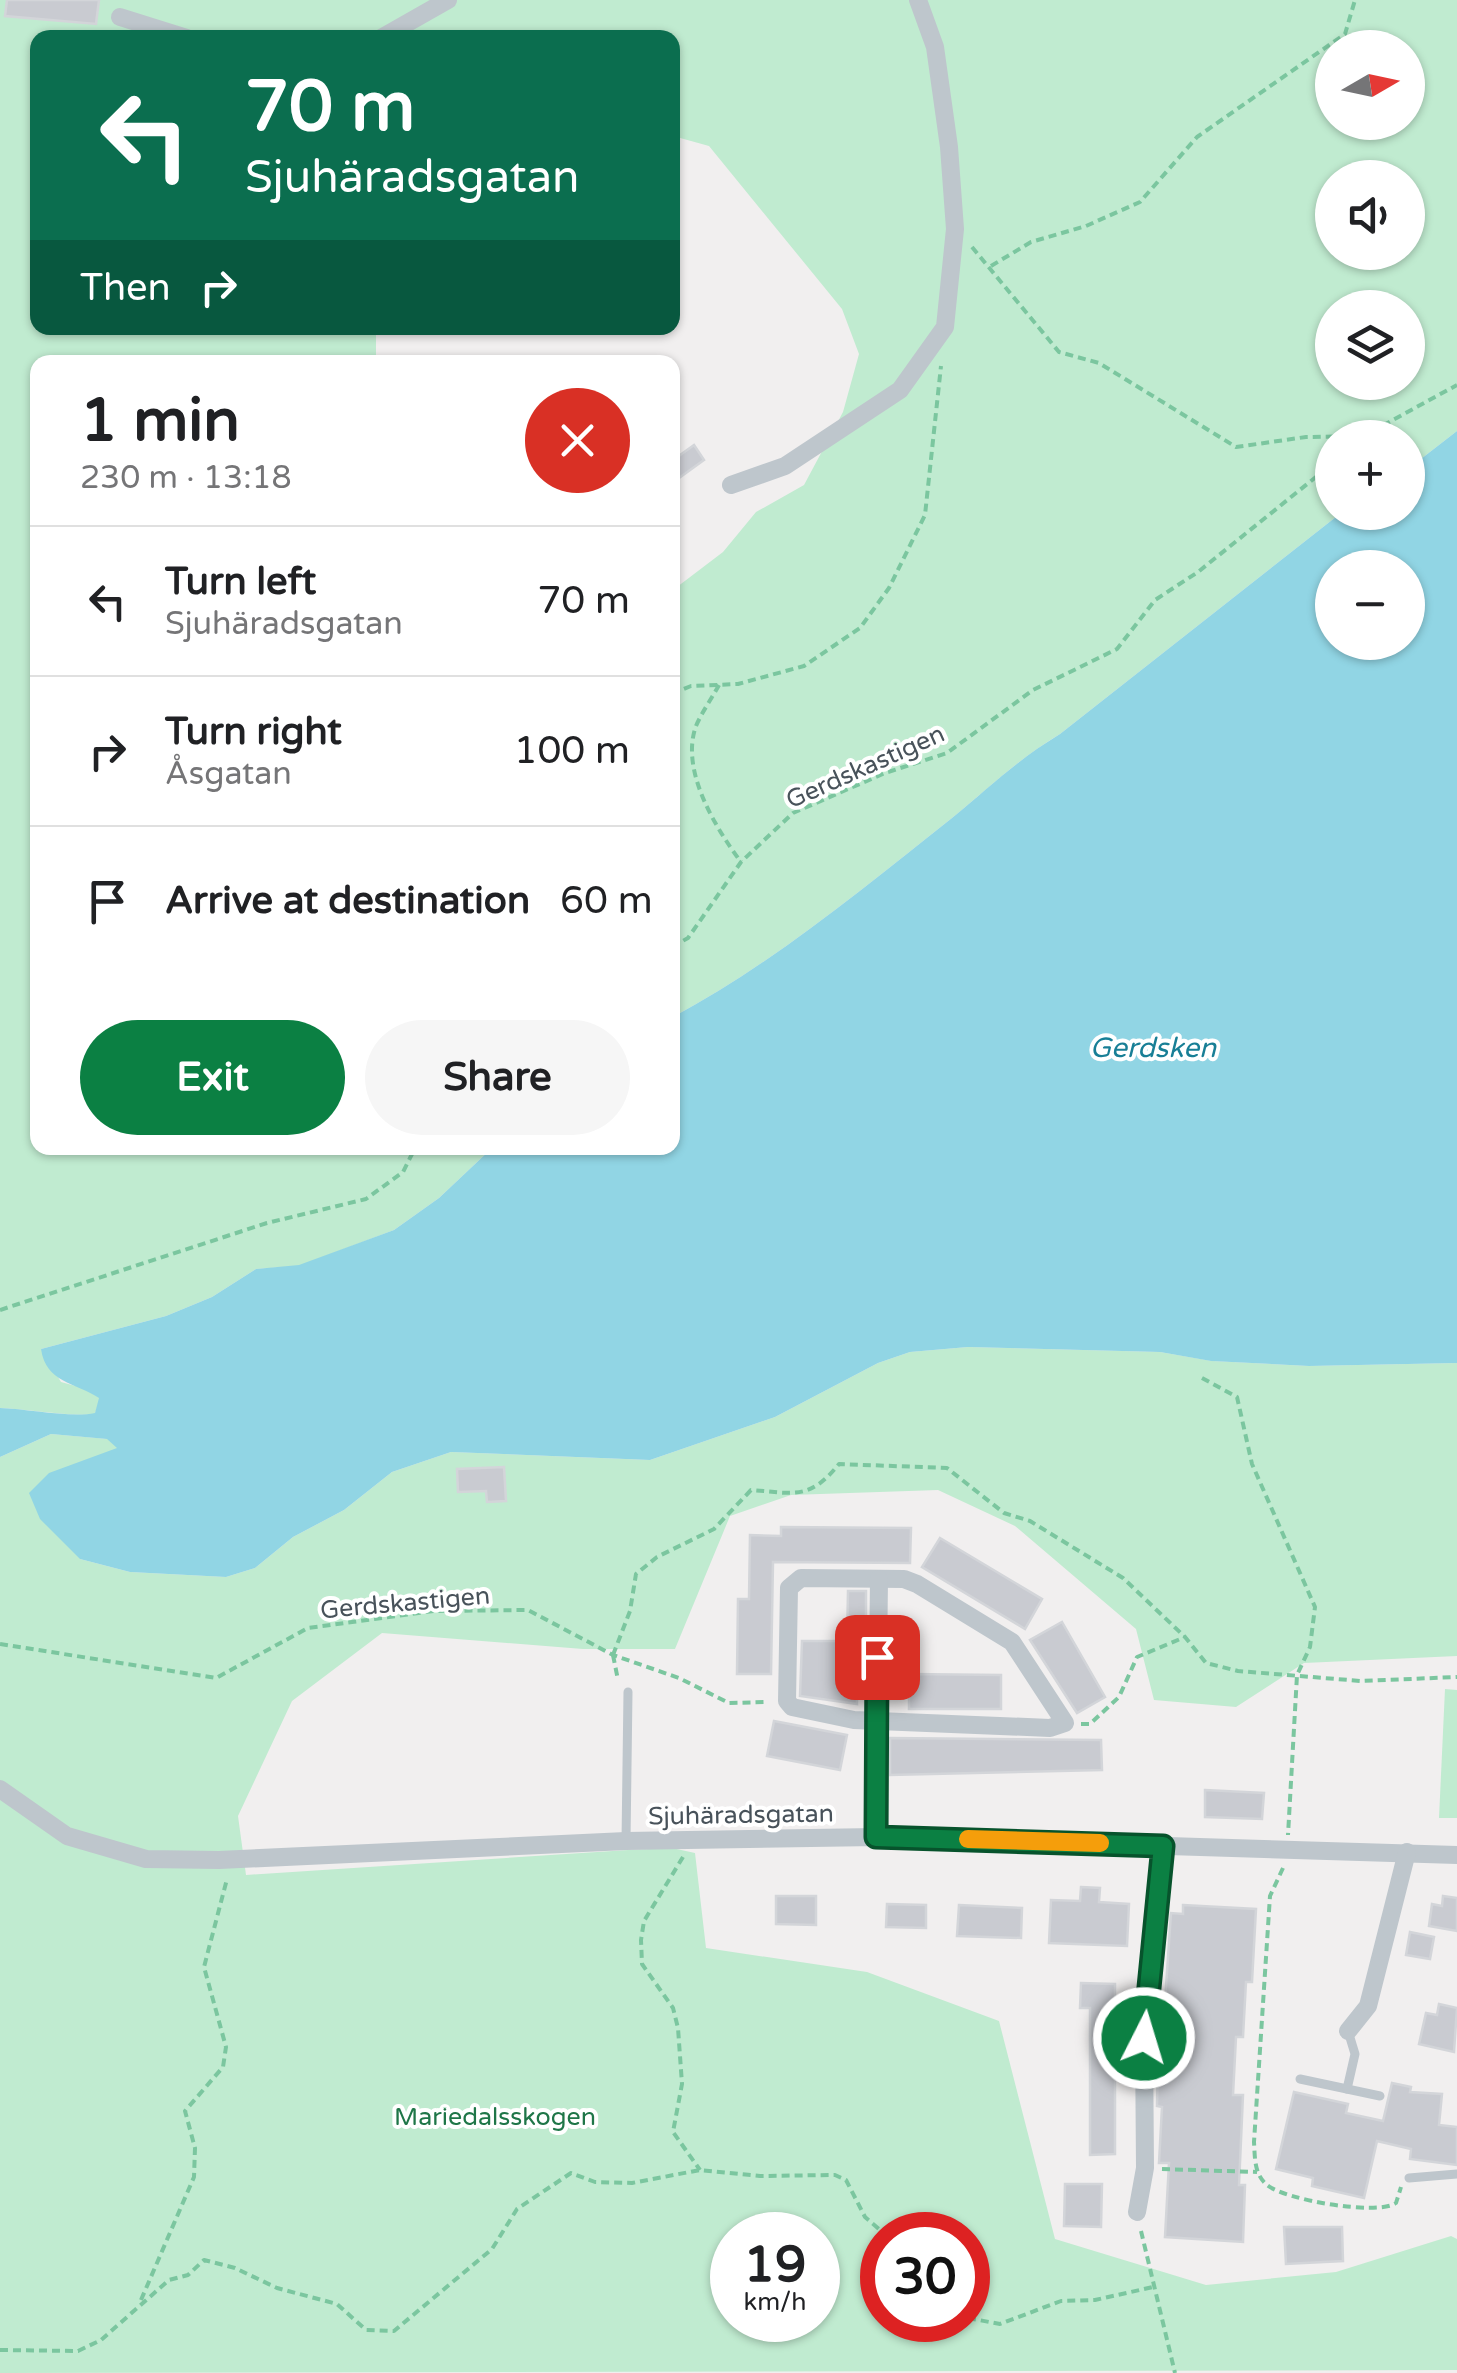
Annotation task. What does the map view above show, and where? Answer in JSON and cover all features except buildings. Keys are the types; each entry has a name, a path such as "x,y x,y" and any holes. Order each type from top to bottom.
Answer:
{"street":[{"path":"395,30 448,0"},
{"path":"731,485 785,466 900,390 946,327 955,228 936,47 918,0"},
{"path":"120,17 161,30"},
{"path":"801,1578 879,1579 917,1584 1012,1642 1065,1724 1050,1728 876,1722 792,1707 787,1701 791,1582 801,1578"},
{"path":"876,1837 879,1579"},
{"name":"Sjuhäradsgatan","path":"0,1788 67,1836 146,1859 225,1860 626,1841 876,1837 1457,1855"},
{"path":"1137,2212 1145,2168 1144,2038 1163,1846"},
{"path":"1348,2031 1368,2006 1406,1852"}],"lane":[{"path":"626,1841 628,1692"},
{"path":"1346,2088 1356,2054 1348,2031"},
{"path":"1300,2078 1380,2096"},
{"path":"1410,2178 1457,2174"}],"path":[{"path":"990,266 1031,242 1086,226 1140,202 1197,136 1345,34 1355,0"},
{"path":"955,228 1059,352 1100,362 1236,447 1315,437"},
{"path":"680,691 804,666 860,628 889,588 925,515 942,360"},
{"path":"1392,420 1457,385"},
{"name":"Gerdskastigen","path":"680,942 688,938 741,862 793,813 886,773 947,754 1034,690 1117,649 1155,600 1198,572 1315,478"},
{"path":"719,684 695,728 696,779 723,838 741,862"},
{"path":"0,1310 267,1223 366,1199 403,1172 412,1155"},
{"path":"1202,1378 1237,1397 1252,1464 1315,1607 1310,1648 1298,1675 1287,1849"},
{"path":"628,1692 619,1682 613,1656 630,1610 636,1574 657,1557 714,1529 751,1490 802,1494 821,1486 839,1464 947,1468 1004,1513 1030,1521 1123,1578 1185,1636 1206,1663 1238,1671 1362,1681 1457,1677"},
{"name":"Gerdskastigen","path":"0,1644 216,1678 308,1628 434,1611 528,1610 613,1656 679,1678 729,1703 787,1701"},
{"path":"1065,1724 1090,1724 1119,1697 1137,1657 1185,1636"},
{"path":"692,1840 644,1921 642,1964 673,2008 682,2084 673,2132 700,2170"},
{"path":"140,2304 194,2177 194,2148 185,2111 223,2067 226,2046 204,1966 224,1895 225,1860"},
{"path":"1145,2168 1257,2172"},
{"path":"0,2350 78,2351 101,2340 140,2304 204,2260 234,2268 276,2288 337,2304 366,2330 394,2332 492,2249 516,2209 571,2173 595,2182 632,2183 700,2170 760,2176 835,2175 846,2180 863,2212"},
{"path":"1137,2212 1175,2373"},
{"path":"990,2322 1000,2324 1061,2301 1094,2300 1153,2286"}],"green space":[{"path":"0,0 1457,0 1457,431 1425,456 1425,420 1315,420 1315,530 1319,530 817,924 680,1013 680,585 723,552 756,512 804,485 843,412 859,354 842,309 709,146 680,138 680,30 30,30 30,335 376,335 376,355 30,355 30,1155 485,1155 439,1198 394,1230 299,1266 256,1269 212,1297 166,1316 41,1349 61,1382 100,1398 95,1414 0,1408"},
{"name":"Mariedalsskogen","path":"968,1347 1160,1352 1212,1361 1309,1366 1457,1363 1457,1656 1304,1663 1236,1707 1154,1700 1136,1629 1015,1526 938,1490 791,1495 730,1516 675,1649 583,1649 382,1633 292,1701 238,1816 246,1875 628,1850 672,1848 695,1853 706,1948 867,1972 999,2021 1055,2239 1206,2285 1336,2272 1451,2236 1457,2239 1457,2370 0,2373 0,1457 51,1434 108,1439 118,1448 80,1559 130,1572 226,1577 255,1568 293,1537 344,1510 392,1472 451,1452 650,1460 775,1417 878,1363 910,1352"},
{"path":"1445,1689 1457,1690 1457,1818 1439,1818"}],"water":[{"name":"Gerdsken","path":"1457,431 1457,1363 1309,1366 1211,1361 1160,1352 968,1347 910,1352 878,1363 775,1417 650,1460 451,1452 392,1472 344,1510 293,1537 255,1568 226,1577 130,1572 80,1559 40,1519 29,1493 49,1473 117,1448 107,1439 51,1434 0,1457 0,1408 95,1413 99,1398 55,1375 41,1349 166,1316 212,1297 256,1269 299,1265 394,1230 439,1198 485,1155 680,1155 680,1013 817,924 1319,530 1425,530 1425,456"}],"slow traffic":[{"path":"968,1839 1100,1843"}],"route":[{"path":"877,1657 876,1837 1163,1846 1144,2038"}]}
